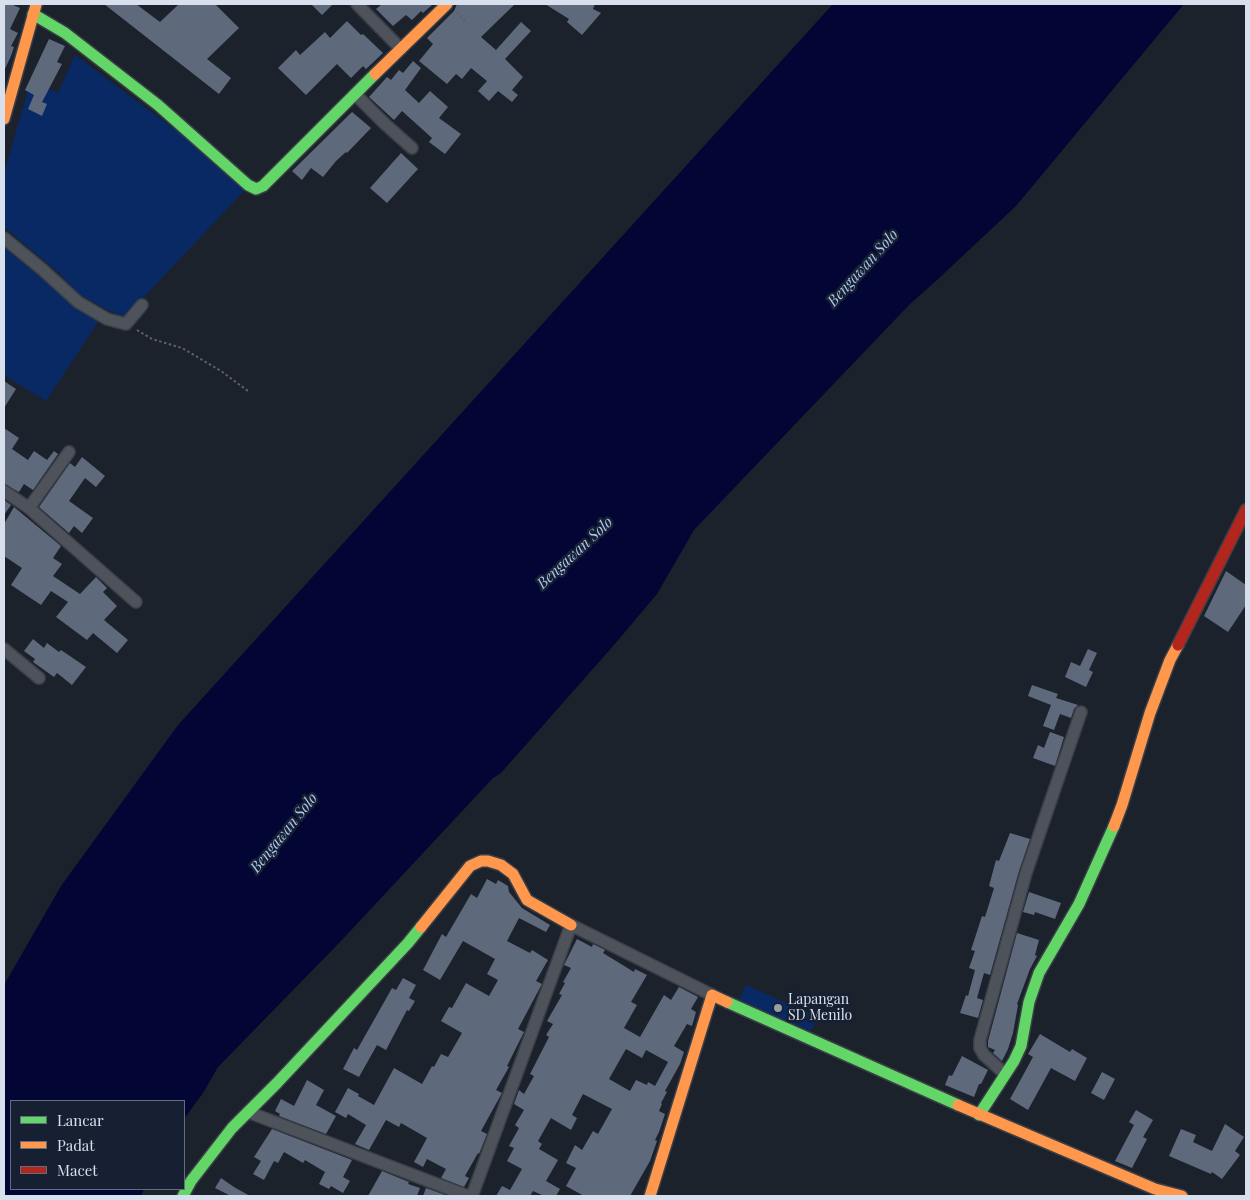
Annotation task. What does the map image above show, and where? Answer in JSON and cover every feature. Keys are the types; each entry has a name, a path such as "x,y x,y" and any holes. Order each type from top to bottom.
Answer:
{"street":[{"path":"356,4 401,49"},
{"path":"4,118 35,9 158,105 248,186 256,189 263,186 447,4"},
{"path":"355,94 412,148"},
{"path":"4,238 44,270 78,302 107,319 126,324 142,305"},
{"path":"29,508 69,452"},
{"path":"4,491 29,508 136,602"},
{"path":"979,1115 1014,1061 1021,1046 1029,1002 1039,973 1079,904 1098,864 1122,805 1150,712 1170,660 1246,510"},
{"path":"4,649 39,678"},
{"path":"1005,1074 984,1055 980,1048 980,1040 1026,873 1081,712"},
{"path":"183,1196 191,1181 232,1128 408,943 470,866 488,860 501,865 513,874 527,900 571,925 712,996 979,1115 1155,1188 1182,1196"},
{"path":"248,1112 470,1196 571,925"},
{"path":"650,1196 712,996"}],"path":[{"path":"126,324 152,338 182,348 221,371 248,391"}],"shaded area":[{"path":"75,55 177,131 244,191 125,317 105,309 79,294 59,273 4,227 4,173 31,80 58,93"},
{"path":"4,247 70,304 98,322 46,401 4,375"},
{"name":"Lapangan SD Menilo","path":"746,985 818,1017 811,1031 739,1000"}],"water":[{"name":"Bengawan Solo","path":"833,4 1184,4 1016,206 910,304 694,530 657,594 614,645 501,773 493,778 341,941 218,1067 203,1093 185,1118 185,1100 10,1100 10,1190 144,1190 141,1196 4,1196 4,985 61,886 178,725"}],"building":[{"path":"4,4 11,4 20,8 10,29 18,33 11,46 14,47 4,71"},
{"path":"104,4 136,4 160,22 179,4 215,4 239,28 207,59 231,78 219,94"},
{"path":"311,4 333,4 322,15"},
{"path":"382,4 432,5 423,13 421,11 412,20 406,15 393,26 376,9"},
{"path":"457,4 515,4 481,37 496,50 521,22 531,31 505,59 523,77 512,90 518,95 512,102 498,91 489,101 478,91 487,81 471,68 462,79 456,74 447,84 419,61 433,44 427,38 454,11"},
{"path":"545,4 595,4 593,9 601,13 582,35 567,22 569,19"},
{"path":"347,21 383,53 366,69 363,66 351,78 337,64 306,95 278,68 296,50 300,55 325,32 330,38"},
{"path":"49,39 65,46 57,62 62,64 42,102 47,104 42,116 28,109 34,95 25,90"},
{"path":"413,61 421,68 405,90 419,103 430,91 448,107 439,118 461,134 445,154 429,142 432,138 402,111 394,120 369,97 387,77 391,80 399,70 403,73"},
{"path":"352,112 371,128 347,153 336,161 323,177 311,168 302,180 292,171"},
{"path":"401,153 418,169 387,203 370,188"},
{"path":"4,381 16,389 4,408"},
{"path":"4,428 19,438 12,449 28,460 34,451 47,460 54,451 58,454 33,490 24,484 19,492 4,484"},
{"path":"82,457 105,476 96,487 85,478 69,501 93,518 82,533 74,526 69,533 39,507 70,463 75,467"},
{"path":"4,500 11,505 4,515"},
{"path":"14,507 61,546 53,558 62,564 53,576 80,594 96,577 107,588 103,592 117,606 104,620 128,640 117,653 93,633 87,640 56,617 68,602 51,591 41,605 11,585 22,568 4,556 4,524"},
{"path":"1226,571 1246,585 1246,605 1228,632 1204,616"},
{"path":"33,639 44,648 47,643 59,652 61,650 86,667 72,685 57,673 54,677 33,662 35,659 24,651"},
{"path":"1088,649 1097,653 1089,670 1093,672 1086,687 1065,677 1071,662 1080,666"},
{"path":"1032,685 1058,694 1056,698 1078,705 1074,709 1071,718 1060,714 1054,730 1043,726 1051,705 1028,696"},
{"path":"1050,732 1064,737 1055,766 1033,758 1038,745 1044,748"},
{"path":"1010,833 1030,839 1019,871 990,975 984,973 977,998 983,1000 978,1018 960,1013 966,995 968,996 975,970 969,968 975,951 971,950 982,916 985,917 994,888 989,886 996,860 999,861"},
{"path":"487,879 496,884 498,880 508,886 509,892 522,908 550,925 546,932 519,918 507,941 530,953 532,950 548,960 536,981 542,984 518,1029 524,1032 507,1066 509,1067 496,1090 502,1093 481,1131 487,1134 479,1154 465,1176 469,1178 464,1187 441,1178 446,1169 427,1159 423,1167 414,1162 427,1138 401,1123 399,1127 386,1120 369,1150 355,1144 366,1125 348,1114 346,1118 335,1112 348,1088 374,1105 394,1068 422,1084 441,1054 448,1057 462,1033 441,1021 449,1007 452,1008 466,983 489,996 498,980 487,974 495,959 463,941 440,980 423,970 442,934 446,937 471,894 477,898"},
{"path":"1029,892 1061,903 1055,919 1035,912 1034,915 1023,912"},
{"path":"1017,933 1039,940 1035,955 1037,956 1017,1004 1013,1033 1002,1061 993,1053 995,1050 988,1047 988,1041"},
{"path":"577,939 592,947 593,944 605,950 603,953 634,972 635,969 647,975 631,1002 637,1005 624,1028 640,1037 664,995 671,1000 679,987 698,997 691,1009 696,1012 692,1026 687,1024 674,1046 684,1052 661,1103 659,1111 665,1114 655,1140 657,1141 650,1161 630,1196 584,1196 566,1186 576,1168 566,1163 575,1145 582,1150 593,1131 598,1134 612,1109 583,1094 572,1115 577,1118 571,1130 551,1118 538,1141 542,1144 539,1149 558,1160 546,1181 560,1189 556,1196 544,1196 533,1191 530,1196 496,1196 502,1186 510,1190 522,1169 507,1161 514,1148 509,1146 519,1128 515,1125 524,1110 514,1104 519,1090 524,1094 534,1076 530,1074 549,1037 546,1035 553,1024 547,1021 562,995 559,994 571,968 564,965","holes":["626,1049 642,1058 646,1050 668,1062 655,1086 648,1082 647,1085 636,1080 630,1091 609,1079"]},
{"path":"403,978 416,985 409,998 415,1001 409,1011 407,1010 386,1050 377,1045 359,1077 343,1069 354,1048 357,1050 392,988 396,990"},
{"path":"1040,1034 1070,1052 1072,1049 1087,1058 1075,1081 1051,1068 1028,1110 1010,1099 1033,1057 1028,1054"},
{"path":"962,1056 988,1070 981,1084 979,1084 974,1097 945,1085 949,1075 952,1076"},
{"path":"1102,1072 1115,1079 1104,1100 1091,1093"},
{"path":"307,1080 324,1090 316,1105 336,1116 326,1134 279,1116 280,1114 275,1111 281,1099 294,1106"},
{"path":"1136,1110 1153,1120 1143,1137 1147,1139 1132,1168 1115,1161 1134,1125 1129,1122"},
{"path":"1225,1124 1244,1137 1235,1151 1240,1155 1222,1179 1212,1172 1211,1174 1169,1156 1181,1129 1196,1135 1193,1142 1212,1151"},
{"path":"272,1129 352,1160 343,1177 350,1181 343,1193 331,1186 329,1189 319,1184 325,1172 305,1160 303,1163 284,1152 278,1163 274,1161 264,1180 253,1174 261,1161 254,1157"},
{"path":"382,1171 420,1188 417,1196 368,1196"},
{"path":"221,1178 250,1196 231,1196 215,1188"},
{"path":"426,1188 448,1196 423,1196"}],"traffic: fast":[{"path":"33,14 65,33 158,105 248,185 256,189 263,186 375,74"},
{"path":"979,1115 1014,1061 1021,1046 1029,1002 1039,973 1079,904 1114,826"},
{"path":"183,1196 191,1181 232,1128 277,1083 421,927"},
{"path":"727,1002 958,1105"}],"traffic: slow":[{"path":"375,74 447,4"},
{"path":"4,119 36,5"},
{"path":"1114,826 1150,713 1170,660 1178,645"},
{"path":"421,927 470,866 481,861 501,865 513,874 527,900 571,925"},
{"path":"650,1196 712,995 727,1002"},
{"path":"958,1105 1155,1189 1182,1196"}],"traffic: jam":[{"path":"1178,645 1246,510"}],"place":[{"name":"Lapangan SD Menilo","path":"778,1008"}]}
